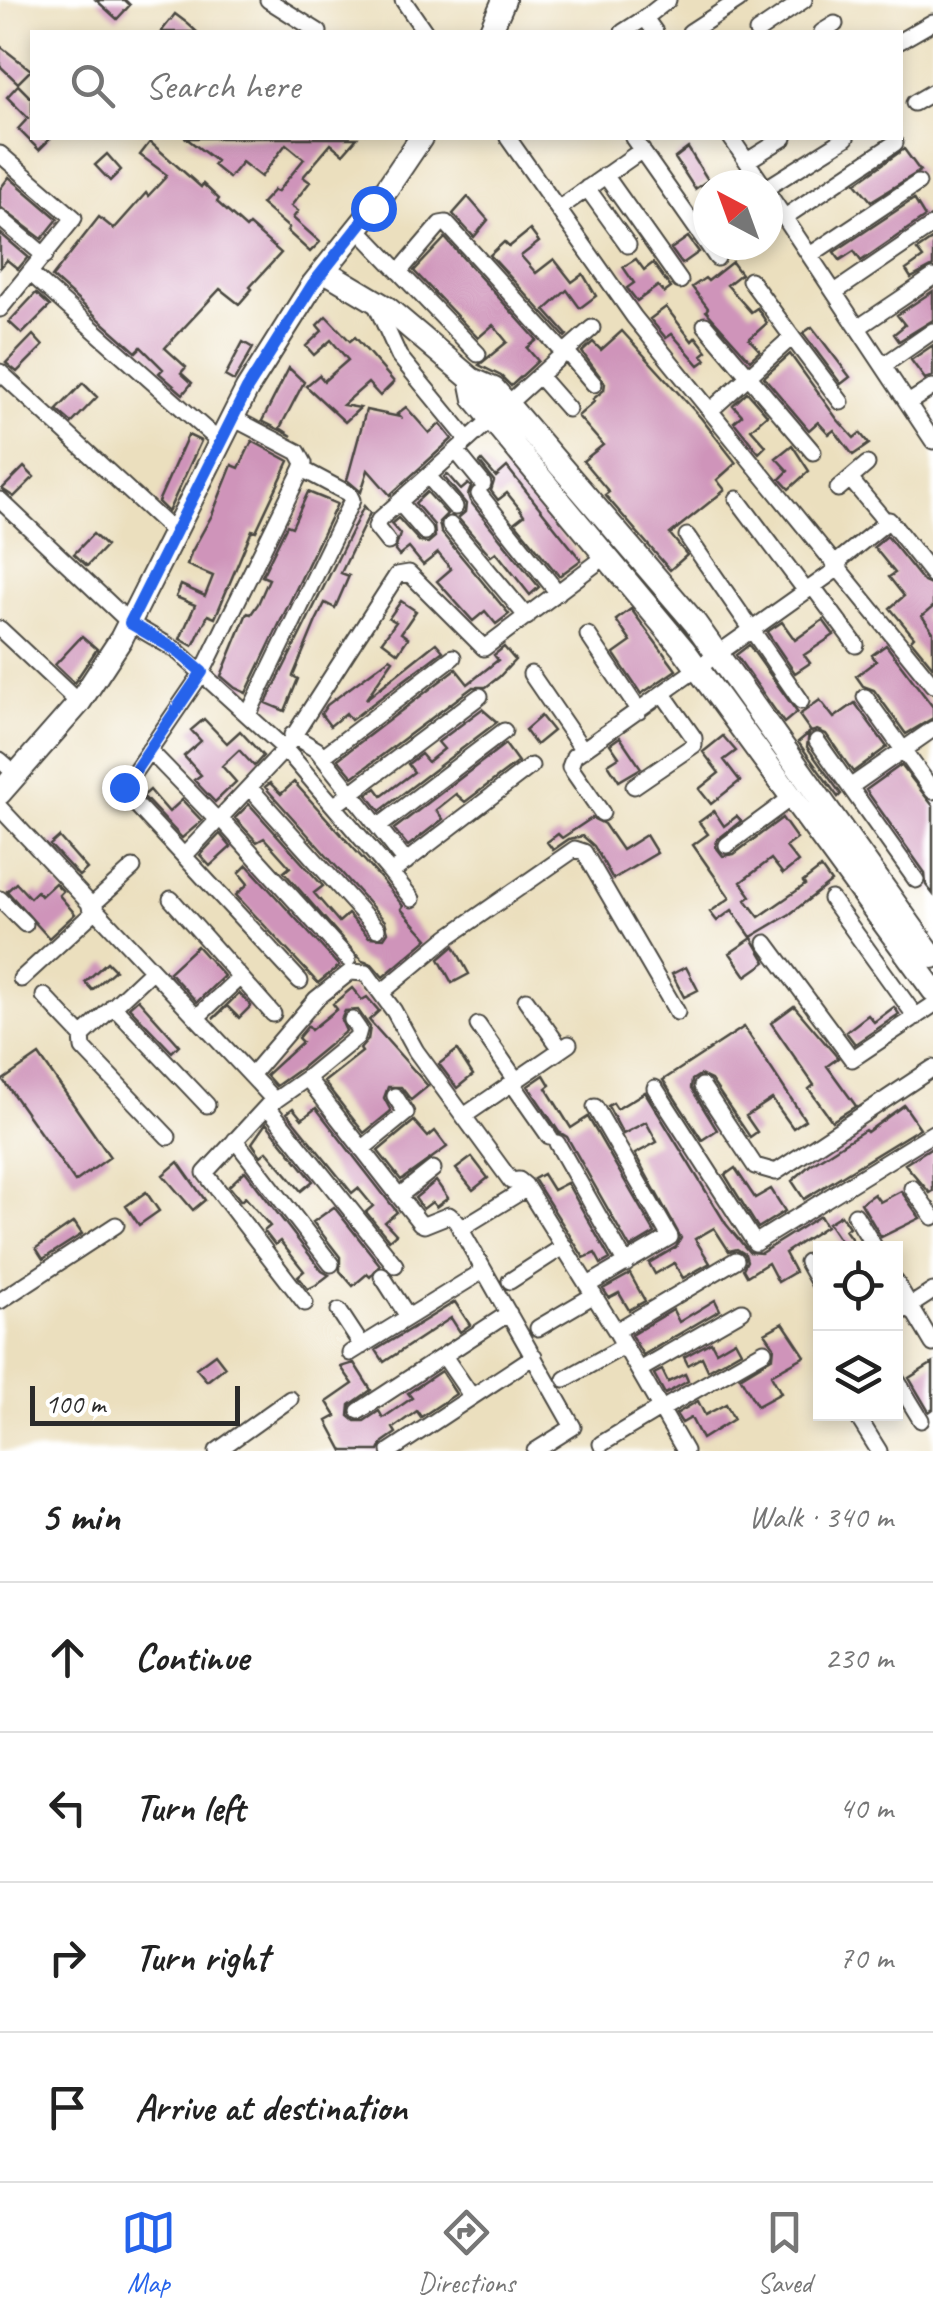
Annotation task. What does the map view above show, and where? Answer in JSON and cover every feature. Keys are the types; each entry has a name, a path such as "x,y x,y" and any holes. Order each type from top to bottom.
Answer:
{"street":[{"path":"268,0 316,30"},
{"path":"403,0 425,30"},
{"path":"475,30 487,0"},
{"path":"491,30 504,0"},
{"path":"626,30 668,0"},
{"path":"693,30 739,0"},
{"path":"760,30 804,0"},
{"path":"645,18 654,30"},
{"path":"903,39 933,22"},
{"path":"914,103 933,92"},
{"path":"0,794 8,768 79,703 130,623 233,418 294,314 420,140"},
{"path":"509,140 634,317 933,685"},
{"path":"732,140 753,170"},
{"path":"747,161 781,140"},
{"path":"783,177 843,140"},
{"path":"895,142 784,217 933,441"},
{"path":"558,209 637,144 693,223"},
{"path":"0,154 74,218 0,310"},
{"path":"604,175 680,280"},
{"path":"810,255 918,182"},
{"path":"587,188 628,245"},
{"path":"0,218 45,256"},
{"path":"399,272 440,224 446,224 594,384"},
{"path":"835,292 933,226"},
{"path":"358,228 478,354"},
{"path":"325,271 420,333 471,379 475,399 500,412 695,624 933,957"},
{"path":"30,273 221,443"},
{"path":"858,327 933,277"},
{"path":"0,280 15,292"},
{"path":"750,280 842,402"},
{"path":"374,300 399,356 462,445 482,489 558,592"},
{"path":"705,325 813,452"},
{"path":"388,542 376,524 592,328"},
{"path":"884,365 933,331"},
{"path":"710,410 792,337"},
{"path":"0,372 176,534"},
{"path":"539,376 568,409"},
{"path":"908,403 933,386"},
{"path":"500,412 606,556 698,669 933,990"},
{"path":"233,418 298,452 304,463 302,470 202,672 124,787 300,981"},
{"path":"867,464 844,484 886,522"},
{"path":"248,715 352,500 349,494 302,470"},
{"path":"428,476 455,507"},
{"path":"737,499 856,645"},
{"path":"0,500 130,623 176,650 248,715 288,742 322,757 406,862"},
{"path":"399,502 426,532"},
{"path":"602,813 570,767 574,756 810,589 886,522 890,520 933,575"},
{"path":"450,525 527,617"},
{"path":"687,536 802,702"},
{"path":"184,856 288,742 398,575 409,573 484,648 606,556"},
{"path":"0,629 79,703"},
{"path":"588,636 639,711"},
{"path":"322,757 453,657"},
{"path":"531,674 582,750"},
{"path":"634,786 694,745 694,738 663,694"},
{"path":"335,805 480,696"},
{"path":"865,696 933,790"},
{"path":"850,788 933,728"},
{"path":"378,827 504,731"},
{"path":"817,741 916,880"},
{"path":"288,742 412,898"},
{"path":"149,750 219,819 348,959"},
{"path":"391,873 531,766"},
{"path":"250,787 378,929"},
{"path":"727,846 792,796"},
{"path":"0,808 252,1074 389,1270 407,1315"},
{"path":"381,993 448,937 575,849 584,852 676,1012"},
{"path":"22,979 133,868"},
{"path":"830,898 916,1016"},
{"path":"0,899 25,924"},
{"path":"171,899 272,1014"},
{"path":"766,943 852,1059 933,1005"},
{"path":"82,1036 151,971"},
{"path":"252,1074 316,999 354,971 366,973 416,1051 512,1181 522,1181 527,1188 685,1451"},
{"path":"196,1017 240,977"},
{"path":"44,996 82,1036 84,1048 168,1137"},
{"path":"464,1116 565,1046 526,1000"},
{"path":"113,1006 207,1104"},
{"path":"305,1303 205,1176 207,1168 271,1104 357,1037 359,1030 352,1020"},
{"path":"478,1024 553,1139 626,1264"},
{"path":"702,1086 755,1166 776,1172 933,1068"},
{"path":"307,1078 424,1225 449,1215 460,1229 573,1427 535,1451"},
{"path":"654,1088 755,1243 933,1133"},
{"path":"362,1149 406,1113 395,1096"},
{"path":"538,1328 670,1237 595,1107"},
{"path":"235,1140 331,1264"},
{"path":"399,1196 433,1169"},
{"path":"460,1229 527,1188"},
{"path":"912,1188 933,1218"},
{"path":"855,1215 871,1241"},
{"path":"0,1301 116,1225"},
{"path":"510,1280 564,1246"},
{"path":"616,1331 736,1260"},
{"path":"807,1262 813,1273"},
{"path":"339,1311 356,1349 483,1270"},
{"path":"933,1291 903,1310 933,1344"},
{"path":"639,1370 742,1311"},
{"path":"359,1411 509,1313"},
{"path":"565,1379 624,1346"},
{"path":"601,1444 764,1351"},
{"path":"444,1356 472,1397"},
{"path":"390,1451 534,1356"},
{"path":"903,1390 922,1420"},
{"path":"217,1451 290,1399"},
{"path":"860,1421 879,1451"}],"building":[{"path":"96,0 125,0 130,5 117,19"},
{"path":"175,14 195,30 163,30"},
{"path":"0,46 30,71 18,83 0,66"},
{"path":"18,85 30,97 30,140 49,140 39,150 18,129 28,118 7,97"},
{"path":"189,140 355,140 343,154 331,144 303,177 310,182 291,206 298,211 293,218 320,242 310,252 261,204 274,190 277,192 304,159 286,144 261,177 242,162 229,178 213,165 216,161"},
{"path":"150,142 201,187 203,184 246,228 249,225 281,253 239,304 220,289 165,348 186,367 181,373 192,383 183,394 159,373 163,369 141,347 136,352 52,277 99,217 114,229 165,178 167,175 140,155"},
{"path":"688,148 702,170 693,170 693,186 675,158"},
{"path":"904,149 920,171 871,201 856,183"},
{"path":"107,154 121,170 110,181 95,165"},
{"path":"9,177 58,219 42,239 0,207 0,189"},
{"path":"468,197 488,220 474,237 453,214"},
{"path":"914,199 925,217 861,261 854,251 840,260 834,252"},
{"path":"530,230 539,242 521,256 536,273 554,259 572,282 583,274 596,296 580,308 567,290 545,310 565,337 490,255 504,242 509,247"},
{"path":"0,233 28,257 18,269 7,260 0,268"},
{"path":"688,237 693,244 693,256 682,264 671,249"},
{"path":"445,238 537,340 527,348 538,361 511,386 479,365 507,342 493,325 478,338 414,271"},
{"path":"933,239 933,266 911,278 906,270 923,258 917,250"},
{"path":"636,259 644,270 653,263 671,288 664,293 658,286 637,301 627,288 634,283 623,267"},
{"path":"732,262 741,274 727,285 751,312 757,308 767,323 749,339 760,351 750,360 706,311 708,308 692,287 705,278 708,281"},
{"path":"933,291 933,320 899,341 894,334 905,325 897,315"},
{"path":"36,293 50,306 22,334 9,322"},
{"path":"666,307 692,341 696,337 707,351 702,355 706,360 699,365 672,334 666,338 650,319"},
{"path":"326,316 350,341 355,337 394,382 380,396 368,383 343,405 360,408 345,422 306,386 319,375 324,381 348,360 331,340 314,355 306,346 322,331 317,325"},
{"path":"812,327 850,377 841,384 803,333"},
{"path":"622,331 736,463 717,480 725,490 670,534 687,555 670,570 605,495 609,492 583,461 603,445 578,416 604,390 605,383 582,352 593,342 601,350"},
{"path":"33,335 43,346 17,372 6,363"},
{"path":"243,342 253,348 234,381 225,376"},
{"path":"933,345 933,376 925,379 911,360"},
{"path":"790,354 837,419 854,438 860,433 869,444 853,455 834,430 829,434 818,422 809,430 764,377"},
{"path":"289,368 304,382 280,428 292,436 262,421"},
{"path":"83,383 97,397 72,423 57,410"},
{"path":"747,392 767,415 751,429 766,446 759,453 734,422 742,415 733,405"},
{"path":"406,407 429,433 440,424 452,439 390,495 368,470 361,492 347,480 366,410 400,417 397,414"},
{"path":"188,435 201,441 168,512 158,502"},
{"path":"252,441 289,461 256,531 252,530 215,618 208,615 193,646 180,639 195,605 176,597 181,585 205,596 213,576 187,565 232,465 239,468"},
{"path":"792,445 809,471 789,489 780,479 788,471 776,458"},
{"path":"482,461 496,477 507,467 581,560 559,576 515,522 524,515 520,509 507,493 498,500 491,491 494,481"},
{"path":"24,467 34,477 14,497 2,489"},
{"path":"447,474 461,490 468,484 471,487 470,501 539,587 530,595 496,552 491,556 458,518 465,512 466,504 444,477"},
{"path":"308,492 337,504 246,693 221,676 247,613 251,614 258,604 269,579 262,576"},
{"path":"427,492 447,514 439,522 441,532 509,614 496,624 485,611 473,621 437,581 451,569 438,553 423,565 409,548 399,556 395,551 400,534 391,524 398,518 420,542 428,543 435,537 434,525 415,503"},
{"path":"364,506 370,513 341,573 349,576 335,608 325,603 316,621 293,676 298,679 285,711 266,703"},
{"path":"93,534 106,546 87,566 74,554"},
{"path":"887,536 924,582 933,586 933,607 922,616 933,632 933,667 890,608 904,596 889,577 895,573 874,547"},
{"path":"401,601 416,611 401,633 408,638 398,653 382,641 396,622 389,618"},
{"path":"631,609 676,670 641,694 614,654 631,642 616,620"},
{"path":"823,620 834,635 804,655 810,663 795,673 767,632 782,622 795,640"},
{"path":"82,636 97,649 74,683 55,665"},
{"path":"436,643 443,651 351,720 346,713 330,726 321,714 327,705 390,658 393,660 366,699"},
{"path":"749,645 797,712 784,723 736,655"},
{"path":"886,645 933,707 933,718 906,734 874,690 863,686 856,676 876,661 872,655"},
{"path":"504,647 515,660 499,677 486,687 473,687 353,777 338,759 456,669 468,684 498,660 494,655"},
{"path":"820,700 834,718 855,703 887,747 853,772 826,734 811,732 799,715"},
{"path":"482,709 497,722 380,811 367,795 376,788 382,796 414,772 408,764 421,754 428,762 444,749 438,742"},
{"path":"541,716 553,731 536,745 525,730"},
{"path":"204,719 227,743 240,731 263,756 254,766 239,750 222,766 236,782 215,802 194,780 201,775 184,756 201,741 191,730"},
{"path":"809,733 807,747 841,794 838,797 798,742"},
{"path":"723,736 736,751 724,760 740,781 711,804 699,789 719,773 703,752"},
{"path":"620,737 641,768 619,781 608,764 619,757 610,744"},
{"path":"505,744 518,762 465,802 456,794 436,810 443,819 408,846 394,829"},
{"path":"901,765 933,806 933,894 926,885 925,873 866,790"},
{"path":"294,782 382,880 428,939 383,977 372,964 362,961 284,872 290,867 264,838 257,842 235,818 249,804 323,886 314,893 339,922 348,914 369,937 384,938 388,932 385,921 265,787 270,783 281,794"},
{"path":"150,790 169,812 182,800 202,821 182,838 143,796"},
{"path":"714,811 724,826 737,816 741,821 717,840 716,847 723,856 734,854 782,818 797,839 786,847 798,862 783,874 771,859 741,882 751,896 746,900 759,917 805,885 803,882 821,868 831,882 790,914 751,937 732,910 717,921 710,912 730,898 693,845 708,834 699,822"},
{"path":"592,818 604,824 622,850 646,835 657,853 613,879 594,846 583,836 569,839 553,850 547,842 558,834 562,838"},
{"path":"220,834 231,847 210,866 200,855"},
{"path":"59,837 87,869 79,876 50,845"},
{"path":"247,865 339,966 318,983 236,895 248,884 239,873"},
{"path":"16,883 30,898 37,891 41,896 55,883 63,891 59,895 75,914 49,938 7,891"},
{"path":"752,938 766,962 746,976 730,953"},
{"path":"197,946 224,976 197,1002 169,972"},
{"path":"454,946 469,974 452,983 439,959"},
{"path":"107,962 115,970 92,990 85,982"},
{"path":"686,967 698,990 684,997 672,974"},
{"path":"352,988 379,1011 369,1020 428,1086 411,1100 401,1087 388,1087 384,1098 391,1111 364,1133 324,1082 362,1052 360,1049 368,1040 370,1027 358,1010 345,1011 341,1020 346,1031 276,1086 266,1075 302,1042 298,1038 308,1026 311,1030 337,1009 333,1004"},
{"path":"239,993 251,1006 239,1018 227,1006 213,1019"},
{"path":"138,999 179,1045 172,1052 129,1007"},
{"path":"794,1006 838,1058 827,1066 856,1106 832,1121 809,1089 814,1085 771,1023"},
{"path":"894,1007 899,1014 855,1044 846,1032 868,1015 874,1022"},
{"path":"744,1027 805,1120 793,1128 772,1099 746,1116 757,1132 750,1137 711,1080 700,1075 692,1080 691,1088 717,1130 702,1140 663,1080"},
{"path":"457,1050 473,1075 457,1088 439,1064"},
{"path":"39,1055 110,1157 75,1182 3,1080"},
{"path":"544,1075 550,1085 546,1088 571,1128 588,1117 655,1233 630,1248 567,1137 559,1132 528,1086"},
{"path":"645,1092 726,1224 749,1252 761,1253 820,1216 826,1226 785,1253 795,1272 778,1282 768,1263 747,1276 743,1269 745,1254 737,1249 729,1251 714,1228 695,1239 710,1263 683,1278 674,1263 655,1274 649,1263 676,1247 681,1238 635,1154 657,1142 646,1122 623,1134 608,1106 613,1103 617,1109"},
{"path":"904,1105 920,1128 804,1199 792,1181 810,1165"},
{"path":"293,1108 302,1119 316,1108 397,1212 385,1222 396,1234 389,1240 366,1212 373,1206 358,1188 352,1193 287,1113"},
{"path":"414,1121 428,1137 435,1131 447,1147 401,1180 378,1151"},
{"path":"266,1123 313,1181 301,1191 267,1151 261,1156 252,1143"},
{"path":"932,1147 933,1191 930,1193 905,1164"},
{"path":"472,1157 488,1178 473,1190 456,1169"},
{"path":"178,1162 205,1200 193,1210 163,1175"},
{"path":"735,1168 755,1198 771,1189 785,1211 758,1228 725,1175"},
{"path":"245,1171 329,1275 316,1285 308,1289 298,1276 304,1271 280,1241 275,1245 264,1231 270,1226 245,1197 241,1201 229,1186"},
{"path":"543,1174 553,1190 567,1183 610,1259 601,1264 595,1253 584,1258 534,1179"},
{"path":"436,1181 448,1198 436,1207 432,1202 423,1209 415,1198"},
{"path":"901,1191 920,1218 881,1237 861,1203 874,1194 880,1202"},
{"path":"146,1192 159,1211 139,1225 126,1206"},
{"path":"334,1207 380,1265 370,1277 367,1274 353,1286 340,1271 340,1257 313,1222"},
{"path":"841,1215 853,1241 840,1241 828,1223"},
{"path":"74,1222 82,1234 43,1259 36,1248"},
{"path":"630,1274 645,1301 629,1310 619,1293 609,1298 603,1289"},
{"path":"715,1300 720,1310 643,1355 631,1335 673,1310 679,1322"},
{"path":"455,1302 470,1325 460,1332 451,1318 384,1362 376,1350"},
{"path":"783,1323 805,1356 771,1375 781,1393 757,1406 740,1377 773,1357 774,1346 765,1333"},
{"path":"735,1340 741,1351 708,1370 702,1357 688,1365 684,1357 711,1342 716,1351"},
{"path":"215,1354 225,1367 207,1381 196,1368"},
{"path":"354,1363 371,1390 350,1405 349,1416 355,1421 364,1421 379,1411 383,1418 412,1398 408,1393 441,1371 456,1394 421,1417 417,1411 393,1428 396,1433 383,1442 379,1451 343,1451 327,1421 336,1416 327,1402 353,1384 341,1367"},
{"path":"933,1363 933,1409 929,1412 909,1378"},
{"path":"662,1370 668,1382 685,1374 688,1381 665,1394 654,1374"},
{"path":"698,1401 705,1415 726,1404 734,1419 702,1439 691,1418 682,1423 676,1414"}],"route":[{"path":"124,787 202,672 164,641 130,623 247,389 313,284 373,208"}]}
